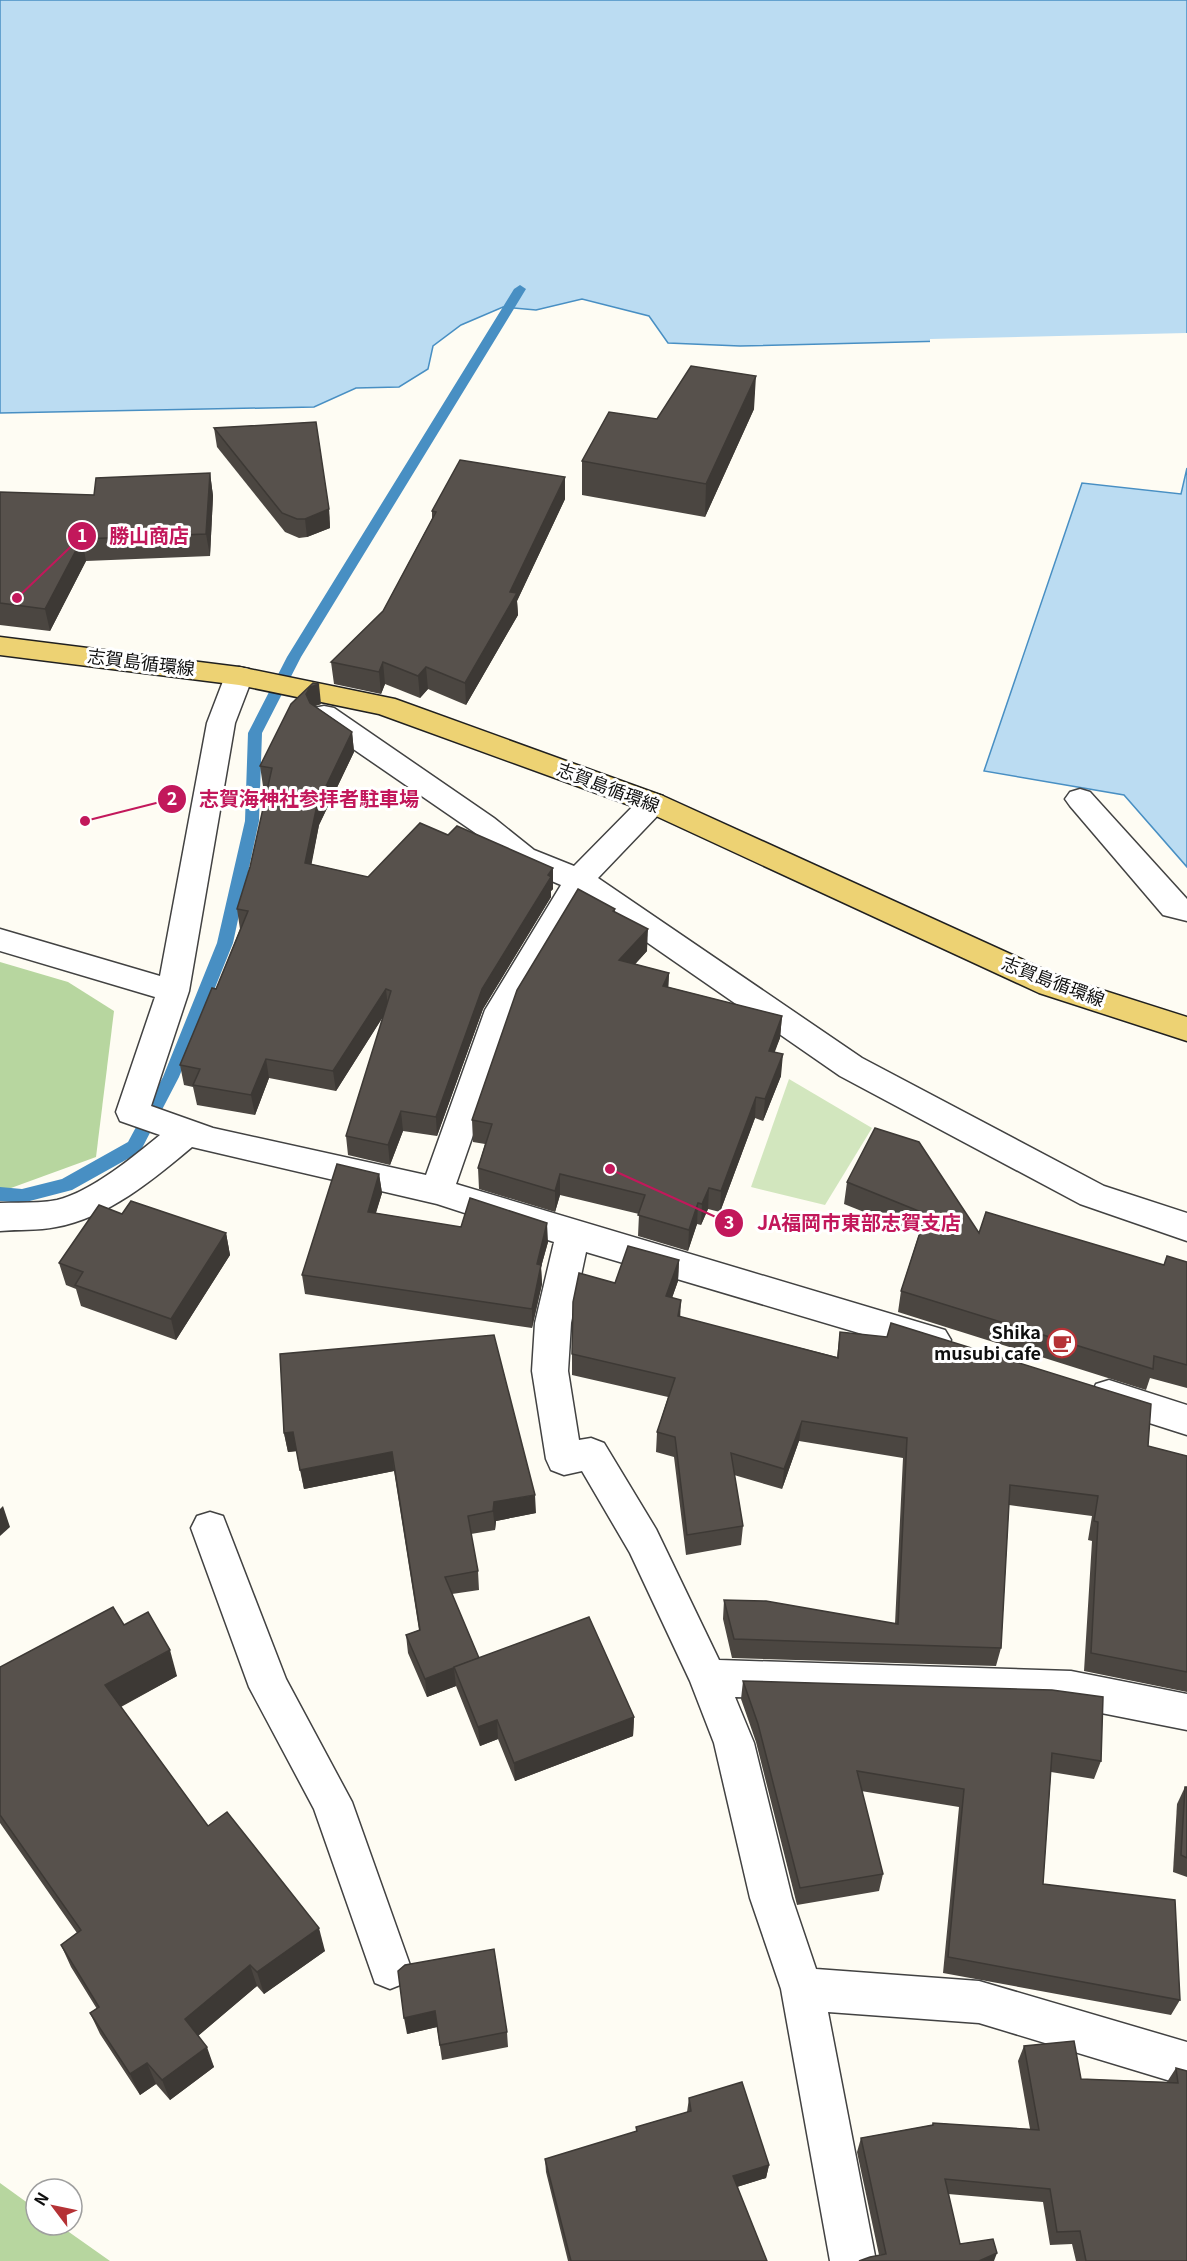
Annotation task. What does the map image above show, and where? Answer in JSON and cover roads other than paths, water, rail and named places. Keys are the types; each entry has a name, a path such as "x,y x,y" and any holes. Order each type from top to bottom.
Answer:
{"main road":[{"name":"志賀島循環線","path":"0,646 239,676 385,706 653,804 1050,985 1187,1029"}],"street":[{"path":"239,676 221,723 173,991 132,1112 210,1140 437,1191 573,1234 963,1349"},
{"path":"324,715 484,825 523,857 579,880 851,1067 1092,1196 1187,1227"},
{"path":"1080,799 1174,907 1187,910"},
{"path":"437,1191 501,1010 579,880 653,804"},
{"path":"0,940 173,991"},
{"path":"0,1217 63,1212 112,1188 159,1156 187,1132"},
{"path":"573,1234 553,1323 550,1371 564,1459 591,1454 643,1541 708,1678 734,1743 771,1898 802,1989 853,2261"},
{"path":"1085,1387 1187,1420"},
{"path":"210,1528 268,1687 332,1802 390,1968"},
{"path":"708,1678 1071,1689 1187,1712"},
{"path":"802,1989 979,2002 1187,2064"}],"water":[{"path":"0,0 1187,0 1187,335 740,346 668,343 649,316 582,299 536,310 503,307 461,325 433,346 428,369 399,387 356,388 314,407 0,413"},
{"path":"1187,468 1187,867 1124,795 984,771 1082,483 1181,494"}],"waterway":[{"path":"0,1194 22,1196 66,1185 134,1147 171,1077 225,943 252,821 255,733 294,657 520,289"}],"place":[{"name":"勝山商店","path":"17,598"},
{"name":"志賀海神社参拝者駐車場","path":"85,821"},
{"name":"JA福岡市東部志賀支店","path":"610,1169"},
{"name":"Shika musubi cafe","path":"1062,1343"}]}
